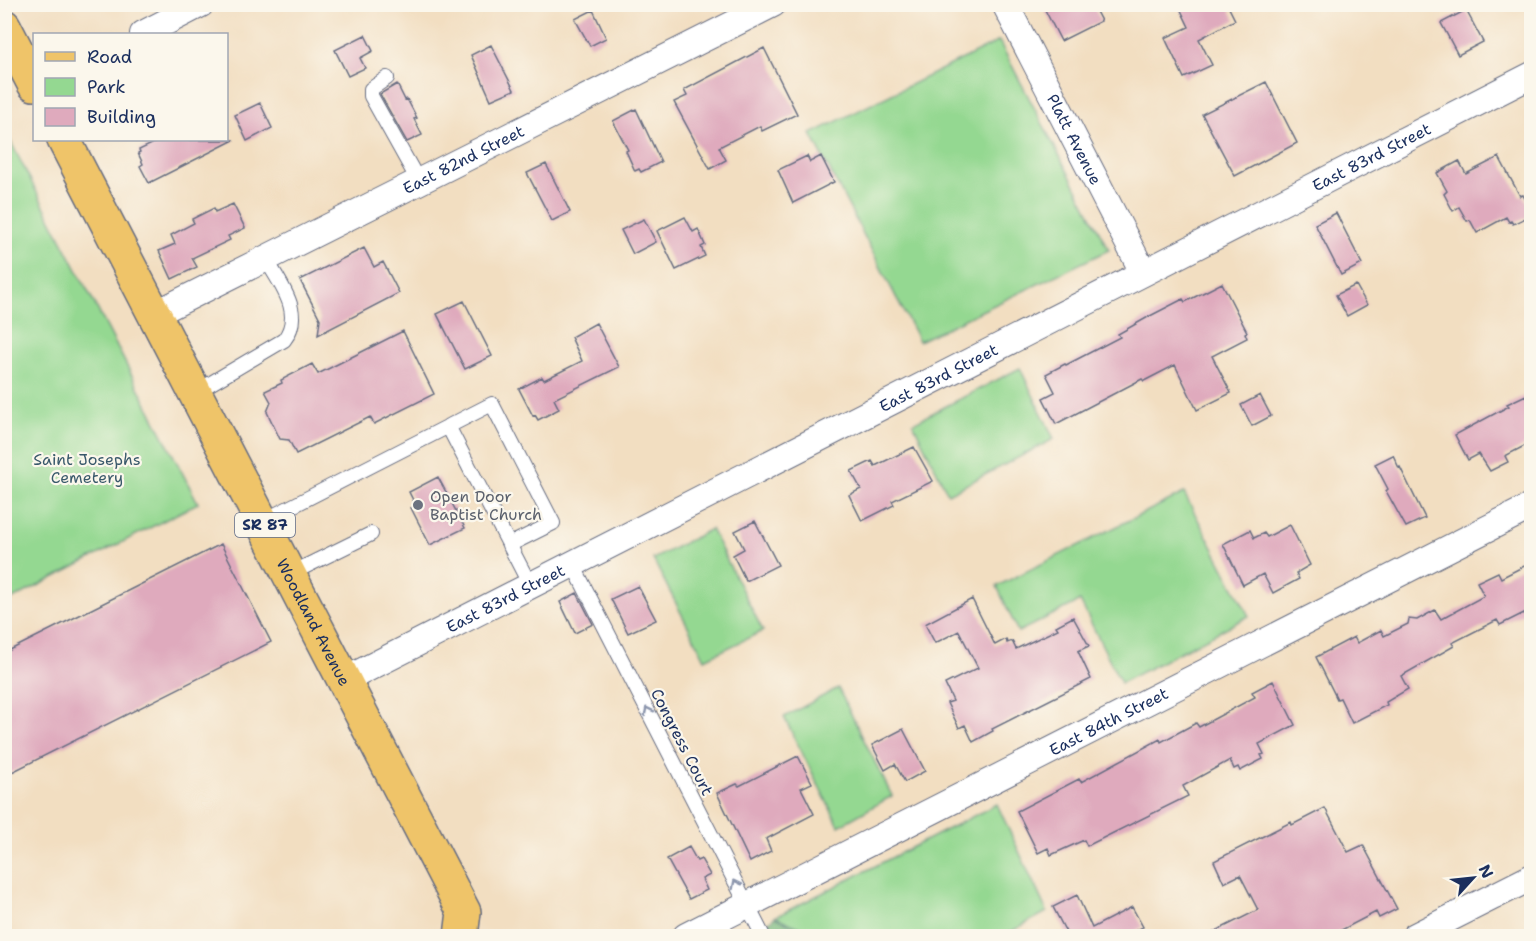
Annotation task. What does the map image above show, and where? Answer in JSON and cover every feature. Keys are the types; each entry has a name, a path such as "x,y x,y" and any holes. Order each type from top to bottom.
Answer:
{"main road":[{"path":"4,26 33,82"},
{"name":"Woodland Avenue","path":"65,141 345,680 462,924"}],"street":[{"path":"145,33 201,4"},
{"name":"East 82nd Street","path":"155,314 773,4"},
{"name":"Platt Avenue","path":"1005,4 1143,272"},
{"name":"East 83rd Street","path":"345,680 1532,75"},
{"name":"East 84th Street","path":"686,936 1532,506"},
{"path":"1415,936 1532,877"}],"lane":[{"path":"387,78 371,89 371,96 419,182"},
{"path":"196,392 284,340 291,331 293,322 291,305 266,259"},
{"path":"263,521 492,404 553,524 509,545"},
{"path":"448,426 530,585"},
{"path":"290,574 371,534"},
{"name":"Congress Court","path":"572,563 763,936"}],"green space":[{"path":"999,41 1109,250 919,341 811,134"},
{"name":"Saint Josephs Cemetery","path":"4,129 198,503 5,603 4,603"},
{"path":"1020,368 1054,439 948,494 913,423"},
{"path":"1184,493 1249,616 1121,683 1080,601 1018,632 997,586"},
{"path":"711,529 763,631 705,659 653,559"},
{"path":"838,688 892,796 839,826 784,717"},
{"path":"997,804 1047,912 1003,936 819,936 775,917"},
{"path":"775,917 819,936 773,936 767,924"}],"building":[{"path":"1042,4 1092,4 1101,21 1061,41"},
{"path":"1178,4 1227,4 1235,20 1199,39 1212,65 1184,78 1165,38 1189,27"},
{"path":"593,10 606,38 590,46 575,19"},
{"path":"1466,10 1483,42 1458,55 1441,23"},
{"path":"365,35 373,51 360,58 365,68 348,76 335,50"},
{"path":"491,45 514,90 491,100 471,55"},
{"path":"764,48 797,114 762,131 760,126 719,147 726,160 710,169 674,102 687,96 684,90"},
{"path":"1266,82 1297,143 1235,176 1202,114"},
{"path":"397,84 417,118 414,119 422,135 407,142 380,94"},
{"path":"260,103 272,128 247,141 235,115"},
{"path":"636,109 661,162 641,172 639,169 635,171 626,151 628,150 613,121"},
{"path":"234,140 149,183 140,166 143,164 139,150 158,141"},
{"path":"807,156 810,162 821,156 834,182 793,203 778,170"},
{"path":"1499,157 1520,196 1523,195 1532,210 1532,215 1513,224 1506,217 1477,233 1459,207 1453,211 1444,194 1447,191 1437,173 1459,161 1466,174"},
{"path":"546,164 570,212 552,221 527,173"},
{"path":"233,204 245,228 228,236 230,240 192,258 197,267 172,279 159,251 175,244 171,235 194,223 192,219 214,208 215,212"},
{"path":"1336,213 1362,264 1341,275 1315,224"},
{"path":"685,217 693,232 698,229 705,245 701,247 705,256 676,270 657,231"},
{"path":"644,219 656,242 633,254 621,230"},
{"path":"364,248 374,267 383,262 399,293 318,335 320,319 300,280"},
{"path":"1222,283 1247,332 1245,333 1247,338 1212,356 1231,393 1197,410 1175,365 1144,381 1142,379 1056,424 1043,398 1055,392 1046,374 1120,337 1118,334 1150,316 1183,299 1185,302"},
{"path":"1356,285 1367,305 1347,316 1336,295"},
{"path":"464,301 492,356 465,369 437,314"},
{"path":"596,323 619,367 554,399 559,409 538,420 535,415 533,416 519,389 542,377 544,380 582,361 571,337"},
{"path":"403,331 434,394 374,424 370,417 296,454 289,440 280,439 267,412 271,402 265,391 312,364 318,374"},
{"path":"1260,395 1271,416 1252,426 1241,405"},
{"path":"1526,395 1532,405 1532,442 1505,456 1508,462 1490,471 1479,454 1468,460 1455,435"},
{"path":"914,447 933,481 892,501 894,505 862,521 849,495 861,489 851,471 872,461 875,466"},
{"path":"1393,455 1425,518 1406,527 1386,491 1388,489 1375,464"},
{"path":"438,477 465,528 430,545 411,508 416,506 409,492"},
{"path":"755,521 778,565 746,581 733,555 744,549 735,531"},
{"path":"1290,525 1310,565 1296,573 1299,579 1273,593 1263,574 1243,585 1223,544 1250,530 1254,538 1264,533 1267,537"},
{"path":"221,544 271,642 4,776 4,653"},
{"path":"1532,562 1532,609 1500,625 1497,620 1452,643 1454,646 1401,676 1408,689 1386,702 1387,705 1352,723 1316,657 1354,637 1357,643 1381,630 1384,636 1408,624 1409,619 1417,620 1435,610 1441,619 1484,596 1477,582 1498,572 1501,578"},
{"path":"638,586 656,620 628,633 611,599"},
{"path":"577,593 593,624 575,633 560,602"},
{"path":"972,599 995,645 1006,639 1007,643 1012,641 1016,649 1058,629 1056,626 1073,617 1089,646 1078,651 1091,679 992,729 993,731 973,742 965,725 959,728 947,703 953,701 945,684 978,668 959,631 935,643 925,624"},
{"path":"1273,681 1295,725 1259,744 1264,754 1261,755 1263,759 1240,771 1238,767 1234,769 1230,760 1183,786 1188,796 1087,846 1084,840 1051,855 1048,848 1038,853 1017,811 1079,779 1081,782 1160,739 1161,742 1196,723 1199,727 1255,697 1252,692"},
{"path":"903,729 925,771 905,782 895,764 885,770 872,745"},
{"path":"798,756 812,783 801,788 814,814 766,839 771,851 750,862 717,793 737,784 739,786"},
{"path":"1325,808 1348,852 1363,845 1397,909 1379,918 1376,912 1330,936 1206,936 1258,910 1240,875 1224,883 1214,861 1291,822 1292,825"},
{"path":"689,847 697,861 701,859 710,875 702,879 707,890 689,899 667,859"},
{"path":"1077,895 1092,928 1132,907 1143,927 1125,936 1068,936 1053,907"}],"place":[{"name":"Open Door Baptist Church","path":"418,505"}]}
